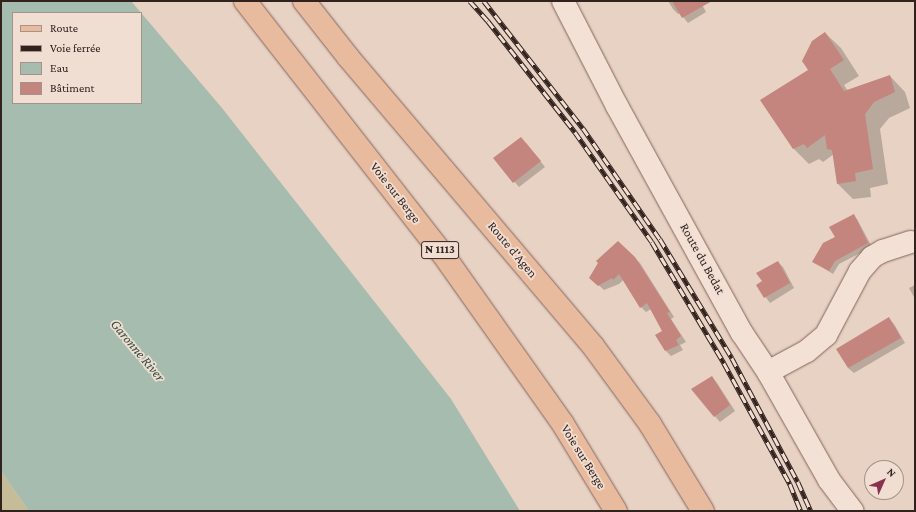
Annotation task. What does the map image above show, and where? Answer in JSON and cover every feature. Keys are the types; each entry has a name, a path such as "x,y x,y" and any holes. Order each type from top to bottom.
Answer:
{"main road":[{"name":"Voie sur Berge","path":"245,1 442,253 563,424 616,511"},
{"name":"Route d'Agen","path":"304,1 353,63 593,346 650,424 704,511"}],"street":[{"name":"Route du Bedat","path":"562,1 616,106 742,333 768,372 829,480 852,511"},
{"path":"768,372 807,351 826,335 860,271 872,257 883,250 912,242"}],"shaded area":[{"path":"1,471 29,511 1,511"}],"water":[{"name":"Garonne River","path":"1,1 131,1 140,12 12,12 12,104 142,104 142,14 222,108 451,399 520,511 29,511 1,471"}],"building":[{"path":"672,1 712,1 682,18"},
{"path":"825,32 844,60 830,69 844,91 890,75 895,92 874,102 865,114 873,169 855,173 856,181 837,184 832,150 827,149 825,135 807,148 804,144 793,149 760,100 808,70 802,61 812,41"},
{"path":"521,137 541,161 513,183 493,158"},
{"path":"854,214 868,243 835,261 829,271 812,262 823,243 835,237 829,227"},
{"path":"618,241 635,257 670,312 667,313 681,336 676,340 679,345 665,351 655,335 662,331 647,303 640,308 619,274 613,280 612,278 598,286 589,278 598,263 596,261"},
{"path":"778,261 790,283 764,298 756,285 762,281 756,273"},
{"path":"889,317 901,338 848,368 836,349"},
{"path":"712,376 730,405 714,417 691,389"}],"railway":[{"path":"470,1 488,21 575,132 652,242 724,363 790,484 801,511"},
{"path":"484,1 583,128 660,239 732,358 798,482 811,511"}]}
